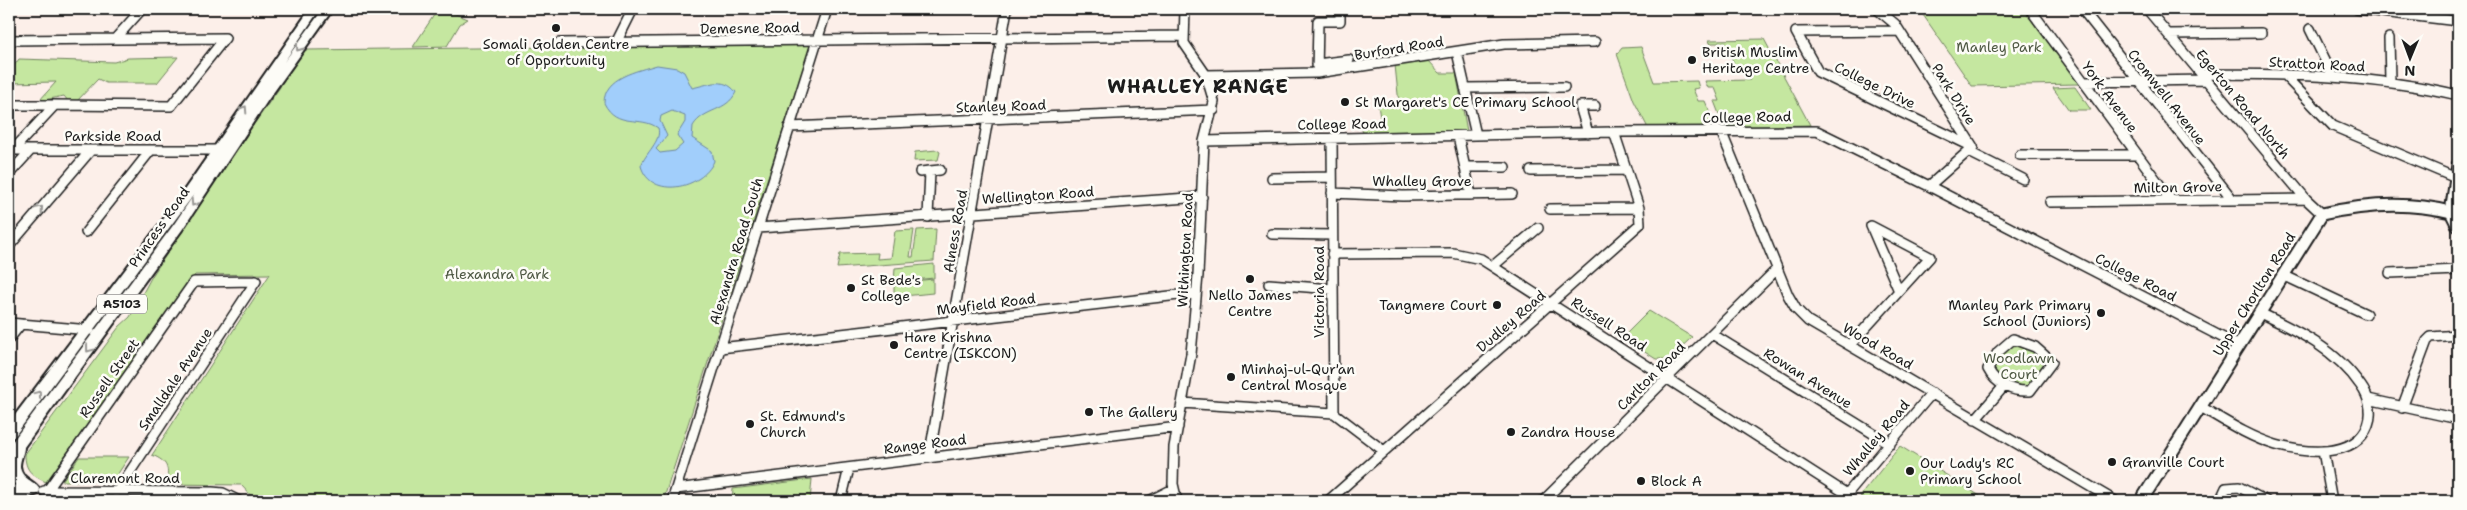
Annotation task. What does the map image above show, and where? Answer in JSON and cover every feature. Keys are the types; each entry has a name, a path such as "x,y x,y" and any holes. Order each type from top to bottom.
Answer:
{"highway":[{"name":"Princess Road","path":"9,433 218,150 251,98 315,9"},
{"name":"Princess Road","path":"9,457 182,221 264,97 328,9"},
{"path":"28,431 14,457 13,473 24,486 40,491"},
{"path":"9,498 40,491"}],"main road":[{"path":"2458,165 2451,212 2458,226"},
{"path":"2322,214 2453,199"},
{"path":"2419,204 2451,212"},
{"name":"Upper Chorlton Road","path":"2141,501 2322,214"}],"street":[{"path":"115,39 142,9"},
{"path":"616,43 633,9"},
{"name":"Alexandra Road South","path":"672,501 827,9"},
{"name":"Alness Road","path":"929,458 973,214 1007,9"},
{"path":"1182,36 1185,9"},
{"path":"1340,9 1340,21 1318,21 1317,68 1349,60"},
{"name":"Park Drive","path":"1877,9 1899,31 1971,149"},
{"name":"York Avenue","path":"2030,9 2171,200"},
{"name":"Cromwell Avenue","path":"2082,9 2233,200"},
{"name":"Egerton Road North","path":"2147,9 2306,199 2322,214"},
{"path":"2357,9 2458,20"},
{"path":"2452,9 2458,13"},
{"path":"2310,29 2333,76"},
{"name":"College Drive","path":"1899,31 1796,32 1818,72 1971,149"},
{"path":"2168,34 2261,33"},
{"name":"Demesne Road","path":"559,43 1182,36"},
{"name":"Withington Road","path":"1177,501 1172,469 1191,356 1204,141 1214,110 1215,100 1206,75 1184,45 1182,36"},
{"path":"9,40 225,38 170,106 9,105"},
{"path":"2388,38 2390,81"},
{"name":"Burford Road","path":"1206,75 1317,68 1457,52 1504,44 1595,42"},
{"path":"1457,52 1476,135"},
{"path":"2283,74 2322,118 2333,126 2456,178"},
{"name":"Stratton Road","path":"2084,82 2283,74 2390,81 2458,95"},
{"path":"1465,88 1564,87"},
{"path":"11,150 55,105"},
{"path":"1588,133 1580,106 1595,106"},
{"name":"Stanley Road","path":"789,127 1214,110"},
{"name":"Wood Road","path":"1721,131 1777,269 1796,309 1808,321 2116,501"},
{"name":"College Road","path":"1204,141 1614,132 1817,131 1929,186 2238,346"},
{"path":"1550,210 1640,208 1614,132"},
{"path":"1458,136 1471,195"},
{"name":"Victoria Road","path":"1332,138 1334,413"},
{"path":"1929,186 1971,149 2023,179"},
{"name":"Parkside Road","path":"11,150 218,150"},
{"path":"9,174 30,150"},
{"path":"9,246 91,150"},
{"path":"86,232 151,150"},
{"path":"2020,155 2137,154"},
{"path":"1465,167 1505,167"},
{"path":"920,172 940,170"},
{"path":"1531,171 1626,170"},
{"path":"928,217 930,171"},
{"path":"1272,178 1332,177"},
{"name":"Whalley Grove","path":"1332,193 1512,194"},
{"name":"Wellington Road","path":"758,228 1202,197"},
{"name":"Milton Grove","path":"2050,202 2306,199"},
{"name":"Dudley Road","path":"1328,501 1634,231 1640,224 1640,208"},
{"path":"1850,345 1930,257 1871,226 1899,291"},
{"path":"1493,266 1538,228"},
{"path":"1272,234 1332,235"},
{"name":"Russell Road","path":"1332,254 1453,253 1475,257 1493,266 1668,379 1844,498"},
{"name":"Carlton Road","path":"1544,501 1777,269"},
{"path":"2390,273 2458,270"},
{"path":"2283,275 2366,314"},
{"name":"Russell Street","path":"40,491 194,282 256,281"},
{"name":"Smalldale Avenue","path":"116,492 256,281"},
{"path":"1269,284 1332,289"},
{"name":"Mayfield Road","path":"720,348 1196,293"},
{"path":"2201,407 2256,438 2291,449 2323,451 2346,447 2363,436 2368,428 2371,409 2368,399 2348,369 2326,348 2308,337 2260,314"},
{"path":"9,323 103,330"},
{"path":"9,339 21,324"},
{"name":"Rowan Avenue","path":"1712,334 1890,444"},
{"path":"2402,408 2427,341 2432,337 2458,335"},
{"path":"2009,340 2020,340 2046,354 2051,360 2052,364 2030,391 2021,392 2005,385 1990,374 1987,367 2009,340"},
{"path":"1975,420 2005,385"},
{"name":"Whalley Road","path":"1844,498 1932,393"},
{"path":"2368,399 2458,419"},
{"path":"1182,403 1334,413 1384,451"},
{"name":"Range Road","path":"676,489 1178,427"},
{"path":"2323,451 2332,501"},
{"path":"841,501 849,468"},
{"path":"2220,501 2226,488 2234,486 2266,501"},
{"path":"1149,501 1174,489"},
{"name":"Claremont Road","path":"9,490 116,492 158,497 223,493 239,501"}],"green space":[{"path":"438,9 443,9 468,19 460,24 447,46 413,47"},
{"name":"Manley Park","path":"1919,9 2023,9 2079,84 1972,86"},
{"path":"1764,39 1810,125 1724,127 1714,101 1720,101 1715,88 1708,88 1705,81 1750,80 1744,66 1735,66 1725,43 1710,43 1709,40"},
{"name":"Alexandra Park","path":"811,44 663,501 256,501 241,485 166,484 168,474 166,466 161,460 152,455 270,274 195,275 46,482 36,477 28,468 25,454 119,327 130,317 152,276 249,132 248,129 252,127 305,50"},
{"path":"1641,47 1654,82 1697,81 1699,88 1693,89 1698,101 1705,101 1716,127 1648,128 1634,101 1617,54 1622,48"},
{"path":"178,57 157,83 106,83 98,79 76,102 69,102 64,96 39,101 56,82 9,83 9,72 19,59 114,62 128,58"},
{"path":"1428,60 1440,73 1456,73 1467,131 1363,133 1361,125 1381,124 1378,105 1399,104 1395,65"},
{"path":"2075,87 2091,110 2069,110 2053,88"},
{"path":"937,150 940,152 938,160 914,161 915,152"},
{"path":"936,229 934,261 837,268 840,254 878,253 877,259 891,258 895,231 914,230 910,257 913,257 917,230"},
{"path":"934,264 934,278 894,282 895,268"},
{"path":"933,279 933,293 894,297 894,283"},
{"path":"1649,311 1692,337 1669,359 1656,359 1622,338"},
{"name":"Woodlawn Court","path":"2017,343 2042,354 2047,362 2027,389 2019,389 1994,375 1992,365 2010,344"},
{"name":"Our Lady's RC Primary School","path":"1900,446 1988,501 1868,501 1860,496"},
{"path":"79,457 129,457 113,481 62,481"},
{"path":"812,479 810,501 732,501 733,489"}],"water":[{"path":"657,65 677,68 684,72 692,88 721,83 731,87 736,92 727,103 703,116 693,126 692,138 712,151 714,161 708,171 699,178 677,187 665,187 655,184 647,177 641,166 658,138 658,128 644,122 622,119 615,116 604,103 605,94 615,81 623,76","holes":["672,111 685,116 685,122 677,135 683,144 675,151 660,153 656,149 667,136 660,121 661,116"]}],"place":[{"name":"Somali Golden Centre of Opportunity","path":"556,28"},
{"name":"British Muslim Heritage Centre","path":"1692,60"},
{"name":"St Margaret's CE Primary School","path":"1345,102"},
{"name":"Nello James Centre","path":"1250,279"},
{"name":"St Bede's College","path":"851,288"},
{"name":"Tangmere Court","path":"1497,305"},
{"name":"Manley Park Primary School (Juniors)","path":"2101,313"},
{"name":"Hare Krishna Centre (ISKCON)","path":"894,345"},
{"name":"Minhaj-ul-Qur'an Central Mosque","path":"1231,377"},
{"name":"The Gallery","path":"1089,412"},
{"name":"St. Edmund's Church","path":"750,424"},
{"name":"Zandra House","path":"1511,432"},
{"name":"Granville Court","path":"2112,462"},
{"name":"Our Lady's RC Primary School","path":"1910,471"},
{"name":"Block A","path":"1641,481"}],"district":[{"name":"WHALLEY RANGE","path":"1198,86"}]}
